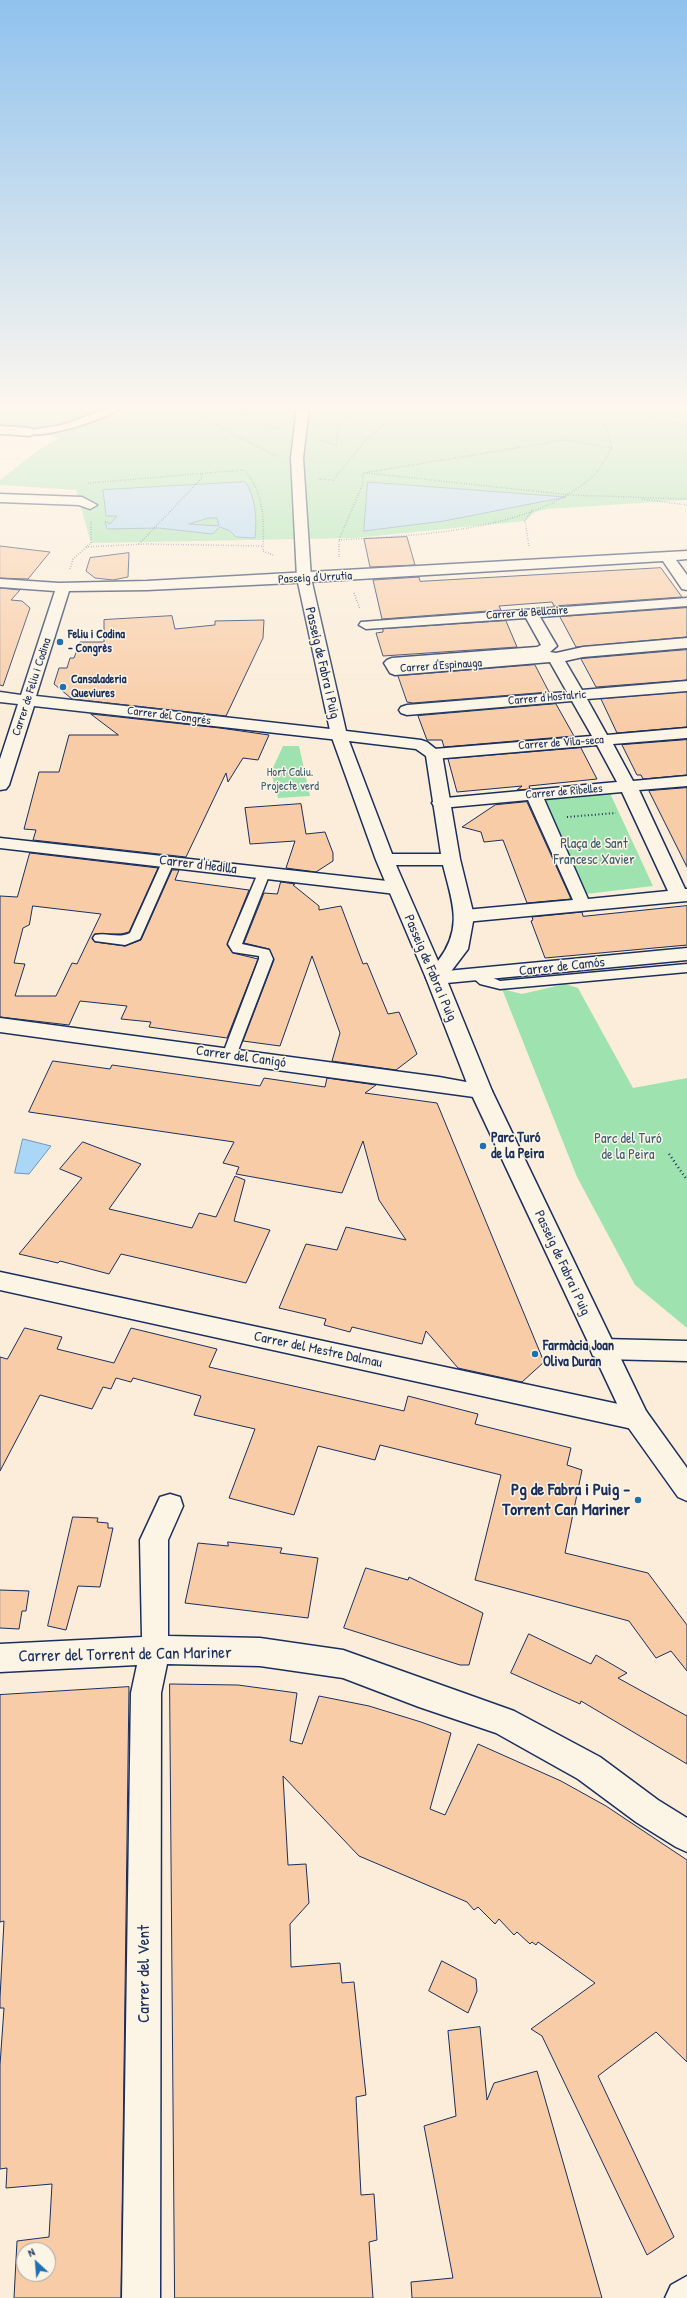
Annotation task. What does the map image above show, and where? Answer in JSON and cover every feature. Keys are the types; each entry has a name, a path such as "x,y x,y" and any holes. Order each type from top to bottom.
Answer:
{"street":[{"name":"Passeig de Fabra i Puig","path":"300,514 304,578 339,735 396,888 436,978 481,1091 602,1349 637,1419 687,1489"},
{"name":"Passeig d'Urrutia","path":"0,583 63,589 304,578 687,555"},
{"path":"667,556 687,586"},
{"name":"Carrer de Feliu i Codina","path":"0,785 63,589"},
{"name":"Carrer de Bellcaire","path":"366,625 687,602"},
{"path":"465,916 683,895 628,786 577,695 548,656 549,646 531,613"},
{"name":"Carrer d'Espinauga","path":"548,656 392,663 396,670 548,656 583,652 687,643"},
{"name":"Carrer d'Hostalric","path":"407,710 687,686"},
{"name":"Carrer del Congrés","path":"0,697 421,745 434,754"},
{"name":"Carrer de Vila-seca","path":"434,754 687,733"},
{"path":"434,754 451,859 465,916 458,949 436,978"},
{"name":"Carrer de Ribelles","path":"441,802 687,781"},
{"path":"536,800 580,897"},
{"name":"Carrer d'Hedilla","path":"0,843 396,888"},
{"path":"385,860 451,859"},
{"name":"Carrer de Camós","path":"436,978 687,954"},
{"name":"Carrer del Canigó","path":"0,1025 439,1084 481,1091"},
{"name":"Carrer del Mestre Dalmau","path":"0,1281 637,1419"},
{"path":"602,1349 687,1351"},
{"name":"Carrer del Vent","path":"141,2298 146,1694 155,1642 154,1540 170,1506"},
{"name":"Carrer del Torrent de Can Mariner","path":"0,1658 155,1642 260,1652 343,1664 419,1693 503,1721 589,1768 646,1811 687,1836"},
{"path":"684,2298 687,2295"}],"lane":[{"path":"100,938 125,941 135,936 168,862"},
{"path":"229,1056 266,959 264,953 238,949 235,944 264,873"},
{"path":"477,975 485,981 500,985 687,968"}],"path":[{"path":"139,544 167,514"},
{"path":"263,514 264,525 263,551 275,556"},
{"path":"338,548 339,540 350,514"},
{"path":"339,540 412,534 486,523 515,514"},
{"path":"530,514 526,521 530,552"},
{"path":"73,559 91,543"},
{"path":"86,547 139,544 263,546"},
{"path":"565,817 640,812"},
{"path":"669,1154 687,1179"}],"green space":[{"path":"83,514 533,514 525,521 355,538 91,543"},
{"name":"Hort Caliu. Projecte verd","path":"283,746 299,746 310,796 278,798 271,772"},
{"name":"Plaça de Sant Francesc Xavier","path":"609,791 653,886 569,896 532,798"},
{"name":"Parc del Turó de la Peira","path":"565,984 578,988 633,1088 687,1078 687,1328 635,1285 577,1177 502,989 522,994"}],"water":[{"path":"106,514 255,514 255,538 236,537 230,531 220,527 212,534 159,528 107,529 105,521 110,524 117,516 106,516","holes":["209,518 217,518 219,526 189,524"]},
{"path":"365,514 478,514 444,521 364,531"},
{"path":"23,1139 51,1146 29,1174 15,1173"}],"building":[{"path":"407,537 415,565 370,567 364,539"},
{"path":"0,546 50,552 28,579 0,578"},
{"path":"129,553 128,577 113,580 95,578 86,571 90,558"},
{"path":"661,568 682,597 554,606 552,602 499,606 501,610 382,619 373,580 419,577 420,581"},
{"path":"0,588 20,590 11,600 22,601 30,608 3,686 0,685"},
{"path":"687,608 687,637 576,647 560,617"},
{"path":"172,616 175,629 215,625 215,621 264,620 263,638 226,716 72,699 54,684 59,668 67,668 70,658 74,658 80,642 104,642 104,620"},
{"path":"506,621 517,647 383,656 376,633 383,632 383,629"},
{"path":"687,650 687,680 596,687 581,659"},
{"path":"535,665 549,692 413,703 407,702 398,676"},
{"path":"687,692 687,727 617,733 601,699"},
{"path":"556,704 574,736 444,747 442,740 427,740 418,716"},
{"path":"91,714 220,728 269,735 258,760 243,758 228,782 226,773 186,857 33,840 36,830 24,829 39,772 59,772 69,735 118,735"},
{"path":"687,740 687,775 643,779 641,775 637,775 622,745"},
{"path":"581,748 597,779 529,786 530,789 517,790 522,786 457,792 448,759"},
{"path":"687,788 687,867 649,791"},
{"path":"527,802 571,899 527,903 503,840 484,842 481,832 462,827 495,805"},
{"path":"301,804 306,834 325,832 333,853 333,861 316,872 286,868 295,841 250,844 245,808"},
{"path":"30,853 158,868 129,932 121,934 95,934 92,939 95,942 125,946 141,940 172,870 179,870 175,880 249,890 227,945 233,953 258,959 227,1038 149,1027 151,1022 121,1019 127,1006 80,1001 69,1025 0,1017 0,896 17,897","holes":["33,906 101,914 77,964 72,963 56,996 15,996 25,964 14,963 23,928 29,925"]},
{"path":"281,882 295,884 293,885 319,906 319,910 341,906 363,964 367,963 388,1014 399,1012 417,1054 396,1070 332,1061 340,1033 312,956 280,1046 243,1041 274,960 269,949 244,943 264,893 277,894"},
{"path":"687,906 687,945 545,958 531,921 533,920 532,917 582,912 583,916"},
{"path":"53,1061 110,1069 112,1065 260,1086 264,1078 325,1087 327,1078 376,1085 365,1093 437,1103 544,1362 522,1382 458,1368 426,1331 422,1344 352,1327 350,1332 324,1325 326,1319 279,1308 306,1244 337,1250 346,1227 406,1240 379,1200 363,1141 342,1193 236,1174 239,1167 223,1163 234,1142 29,1112"},
{"path":"83,1142 141,1164 109,1209 192,1228 199,1213 216,1217 235,1176 245,1180 234,1221 270,1230 246,1283 121,1254 109,1274 60,1261 58,1263 19,1254 82,1178 60,1169"},
{"path":"25,1328 62,1337 57,1349 114,1363 131,1328 217,1349 209,1367 404,1411 408,1396 478,1414 475,1424 571,1448 567,1465 582,1470 565,1553 648,1573 687,1625 687,1671 671,1651 656,1658 629,1621 475,1580 501,1475 380,1445 375,1460 318,1446 294,1515 229,1498 255,1429 194,1415 201,1396 133,1378 131,1382 116,1378 111,1389 103,1387 92,1409 40,1395 0,1471 0,1357 7,1359"},
{"path":"73,1517 98,1518 97,1522 108,1523 108,1528 113,1528 100,1587 78,1586 66,1630 48,1626"},
{"path":"228,1542 282,1548 280,1553 318,1558 308,1618 185,1603 198,1543 228,1546"},
{"path":"366,1568 408,1580 409,1577 483,1613 469,1665 460,1665 344,1628"},
{"path":"0,1590 29,1591 26,1611 22,1611 19,1629 0,1628"},
{"path":"529,1634 591,1664 596,1655 627,1673 618,1678 687,1716 687,1764 581,1701 580,1704 511,1673"},
{"path":"170,1684 238,1685 297,1693 290,1741 302,1744 319,1696 369,1706 421,1722 451,1733 430,1809 445,1815 478,1744 561,1781 606,1806 687,1860 687,2062 656,2032 598,2076 674,2237 647,2255 542,2036 531,2029 595,1983 538,1942 536,1945 532,1942 530,1944 517,1932 514,1935 499,1919 495,1924 478,1907 474,1910 467,1902 359,1856 283,1776 288,1865 306,1864 309,1903 290,1924 291,1967 340,1963 342,1983 354,1982 366,2095 356,2097 361,2195 374,2194 377,2240 369,2242 373,2298 175,2298"},
{"path":"129,1687 121,2298 14,2298 16,2260 16,2282 56,2282 56,2242 17,2242 49,2237 52,2184 6,2188 7,2168 0,2169 0,2065 4,2008 0,2008 0,1998 4,1921 0,1922 0,1695"},
{"path":"442,1961 476,1979 477,1991 468,2013 429,1991"},
{"path":"480,2027 487,2100 494,2083 537,2071 602,2298 412,2298 411,2282 453,2278 424,2126 456,2116 448,2031"}],"place":[{"name":"Feliu i Codina - Congrès","path":"60,642"},
{"name":"Cansaladeria Queviures","path":"63,687"},
{"name":"Parc Turó de la Peira","path":"483,1146"},
{"name":"Farmàcia Joan Oliva Duran","path":"535,1354"},
{"name":"Pg de Fabra i Puig - Torrent Can Mariner","path":"638,1500"}]}
